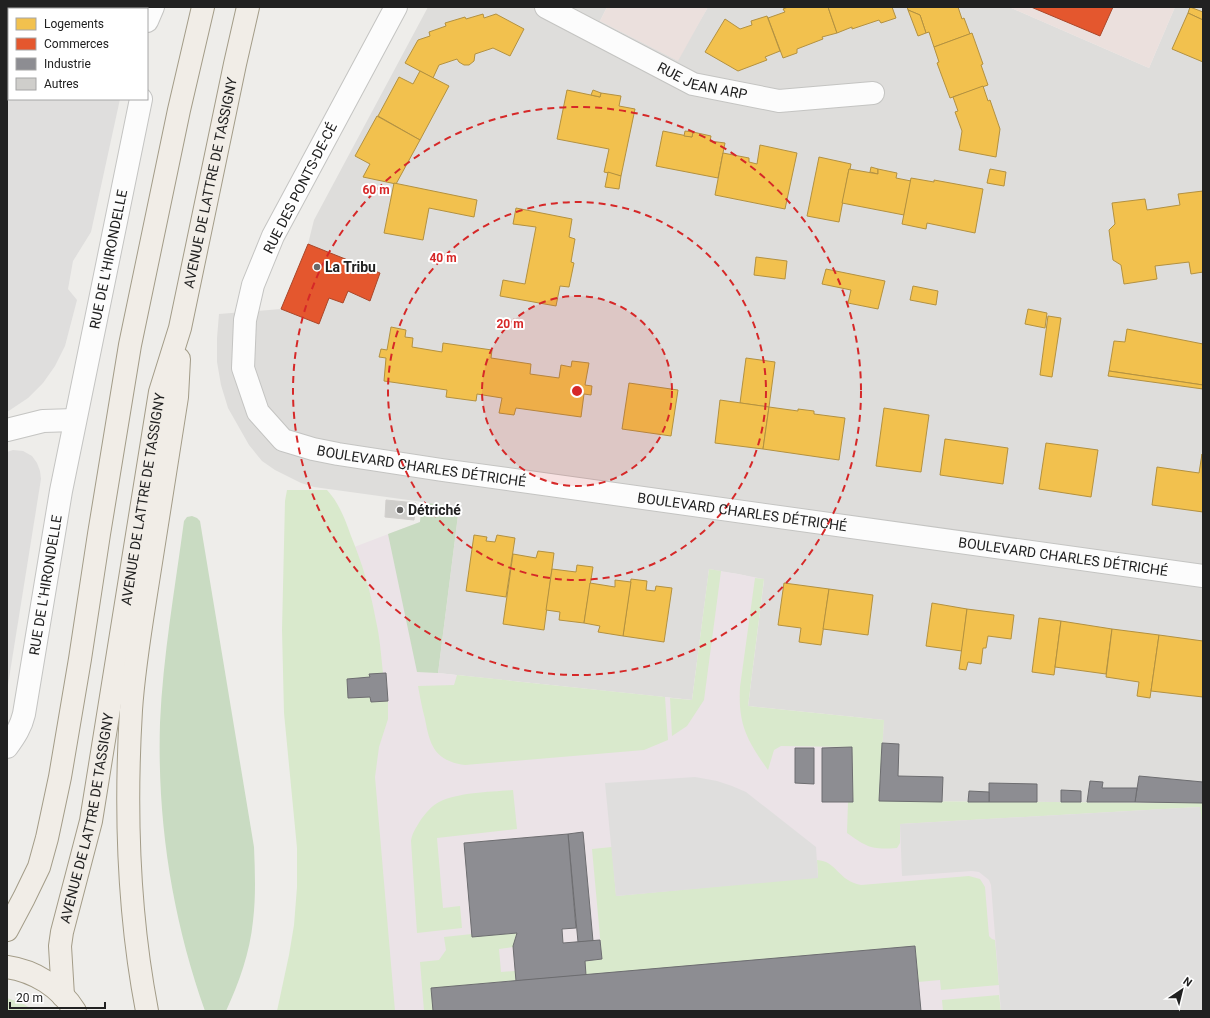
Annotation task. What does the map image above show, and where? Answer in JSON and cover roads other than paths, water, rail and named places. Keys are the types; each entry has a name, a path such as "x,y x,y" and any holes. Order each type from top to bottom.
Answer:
{"main road":[{"path":"7,930 39,867 47,838 60,777 130,345 202,7"},
{"name":"AVENUE DE LATTRE DE TASSIGNY","path":"69,1003 60,946 62,932 91,821 160,392 180,328 248,7"},
{"path":"147,1011 138,955 131,879 129,805 131,710 137,650 177,397 180,328"},
{"path":"7,967 35,975 55,988 69,1003"}],"street":[{"path":"148,18 153,7"},
{"name":"RUE DES PONTS-DE-CÉ","path":"283,440 258,412 243,368 245,320 253,285 273,236 396,7"},
{"name":"RUE JEAN ARP","path":"546,7 693,84 779,101 873,93"},
{"name":"RUE DE L'HIRONDELLE","path":"7,747 18,733 24,714 61,491 141,100"},
{"path":"7,430 43,421 75,420"},
{"name":"BOULEVARD CHARLES DÉTRICHÉ","path":"283,440 313,449 338,454 442,470 1203,576"}],"place":[{"name":"La Tribu","path":"317,267"},
{"name":"Détriché","path":"400,510"}]}
